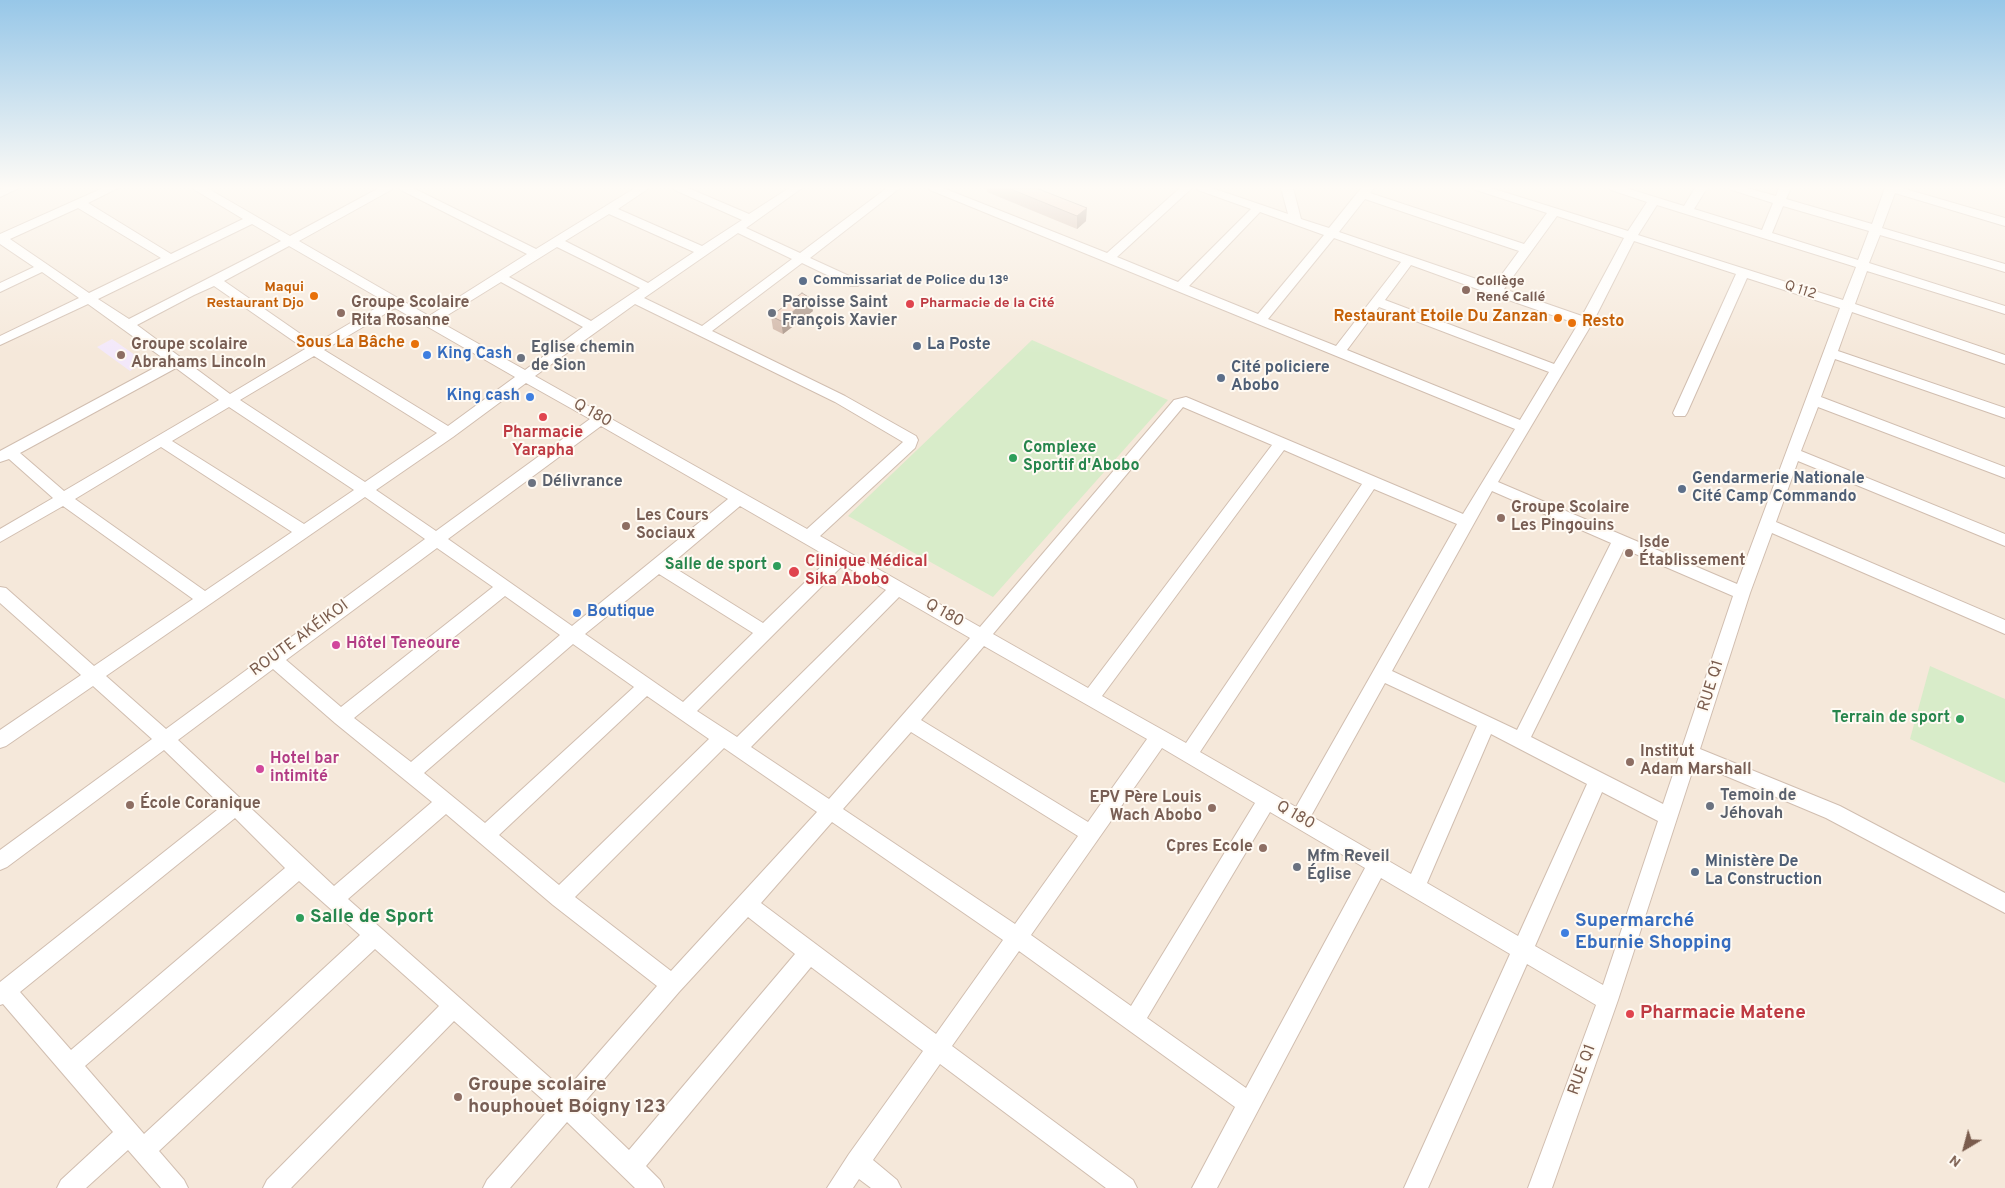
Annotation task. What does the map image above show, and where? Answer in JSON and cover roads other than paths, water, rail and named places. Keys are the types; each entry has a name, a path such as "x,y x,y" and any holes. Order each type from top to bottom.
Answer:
{"street":[{"path":"7,243 41,268 128,325 229,400 366,490 646,686 1017,937 1250,1104"},
{"path":"145,243 169,258"},
{"path":"0,342 199,243"},
{"path":"128,325 284,243"},
{"name":"Q 180","path":"293,243 1159,736 1608,1000"},
{"path":"515,243 536,254"},
{"path":"429,321 551,243"},
{"path":"560,243 649,288"},
{"path":"684,243 703,252"},
{"path":"0,740 366,490 448,433 592,327 715,243"},
{"path":"768,243 854,283"},
{"path":"704,331 821,243"},
{"path":"1075,243 1524,427"},
{"path":"1110,257 1125,243"},
{"path":"1181,287 1223,243"},
{"path":"1261,319 1323,243"},
{"path":"1363,243 1496,292 1586,322"},
{"path":"1511,243 1526,249"},
{"path":"1496,292 1530,243"},
{"path":"1300,818 1466,522 1586,322 1627,243"},
{"name":"Q 112","path":"1654,243 1848,306 2005,360"},
{"path":"1789,243 2005,310"},
{"name":"RUE Q1","path":"1540,1188 1608,1000 1742,593 1872,243"},
{"path":"1924,243 2005,268"},
{"path":"1339,352 1409,260"},
{"path":"0,288 41,268"},
{"path":"1680,413 1743,272"},
{"path":"499,276 592,327"},
{"path":"215,281 315,350 448,433"},
{"path":"634,298 840,399 911,440 910,444 889,465 809,537"},
{"path":"0,536 395,302"},
{"path":"1377,302 1557,370"},
{"path":"1831,352 2005,414"},
{"path":"176,362 5,454 204,599"},
{"path":"1814,400 2005,472"},
{"path":"495,1188 672,985 909,722 1179,403 1186,402 1466,522"},
{"name":"ROUTE AKÉIKOI","path":"0,861 272,658 601,418"},
{"path":"160,440 304,532"},
{"path":"1091,698 1282,442"},
{"path":"1794,454 2005,540"},
{"path":"1189,754 1371,482"},
{"path":"1489,484 1742,593"},
{"path":"410,772 572,635 599,615 739,498"},
{"path":"1767,524 2005,627"},
{"path":"1520,741 1620,540"},
{"path":"684,712 842,556"},
{"path":"658,566 764,632"},
{"path":"341,718 504,587"},
{"path":"738,748 898,588"},
{"path":"0,593 165,739 299,868 566,1106 652,1188"},
{"path":"272,658 341,718 410,772 560,898 672,985"},
{"path":"1380,673 1486,723 1669,817"},
{"path":"486,835 646,686"},
{"path":"909,722 1090,834"},
{"path":"1416,886 1486,723"},
{"path":"839,1188 1159,736"},
{"path":"560,898 722,738"},
{"path":"1690,753 1833,812 2005,903"},
{"path":"1416,1188 1598,781"},
{"path":"1134,1020 1267,800"},
{"path":"334,899 446,802"},
{"path":"176,1188 70,1066 3,993 236,806"},
{"path":"1204,1188 1378,864"},
{"path":"70,1066 299,868"},
{"path":"747,904 809,953 1125,1188"},
{"path":"144,1150 374,935"},
{"path":"630,1168 809,953"},
{"path":"275,1188 454,1006"},
{"path":"69,1188 129,1133"},
{"path":"857,1162 889,1188"}],"place":[{"name":"Commissariat de Police du 13ᵉ","path":"803,281"},
{"name":"Collège René Callé","path":"1466,290"},
{"name":"Maqui Restaurant Djo","path":"314,296"},
{"name":"Pharmacie de la Cité","path":"910,304"},
{"name":"Groupe Scolaire Rita Rosanne","path":"341,313"},
{"name":"Paroisse Saint François Xavier","path":"772,313"},
{"name":"Restaurant Etoile Du Zanzan","path":"1558,318"},
{"name":"Resto","path":"1572,323"},
{"name":"Sous La Bâche","path":"415,344"},
{"name":"La Poste","path":"917,346"},
{"name":"Groupe scolaire Abrahams Lincoln","path":"121,355"},
{"name":"King Cash","path":"427,355"},
{"name":"Eglise chemin de Sion","path":"521,358"},
{"name":"Cité policiere Abobo","path":"1221,378"},
{"name":"King cash","path":"530,397"},
{"name":"Pharmacie Yarapha","path":"543,417"},
{"name":"Complexe Sportif d'Abobo","path":"1013,458"},
{"name":"Délivrance","path":"532,483"},
{"name":"Gendarmerie Nationale Cité Camp Commando","path":"1682,489"},
{"name":"Groupe Scolaire Les Pingouins","path":"1501,518"},
{"name":"Les Cours Sociaux","path":"626,526"},
{"name":"Isde Établissement","path":"1629,553"},
{"name":"Salle de sport","path":"777,566"},
{"name":"Clinique Médical Sika Abobo","path":"794,572"},
{"name":"Boutique","path":"577,613"},
{"name":"Hôtel Teneoure","path":"336,645"},
{"name":"Terrain de sport","path":"1960,719"},
{"name":"Institut Adam Marshall","path":"1630,762"},
{"name":"Hotel bar intimité","path":"260,769"},
{"name":"École Coranique","path":"130,805"},
{"name":"Temoin de Jéhovah","path":"1710,806"},
{"name":"EPV Père Louis Wach Abobo","path":"1212,808"},
{"name":"Cpres Ecole","path":"1263,848"},
{"name":"Mfm Reveil Église","path":"1297,867"},
{"name":"Ministère De La Construction","path":"1695,872"},
{"name":"Salle de Sport","path":"300,918"},
{"name":"Supermarché Eburnie Shopping","path":"1565,933"},
{"name":"Pharmacie Matene","path":"1630,1014"},
{"name":"Groupe scolaire houphouet Boigny 123","path":"458,1097"}]}
